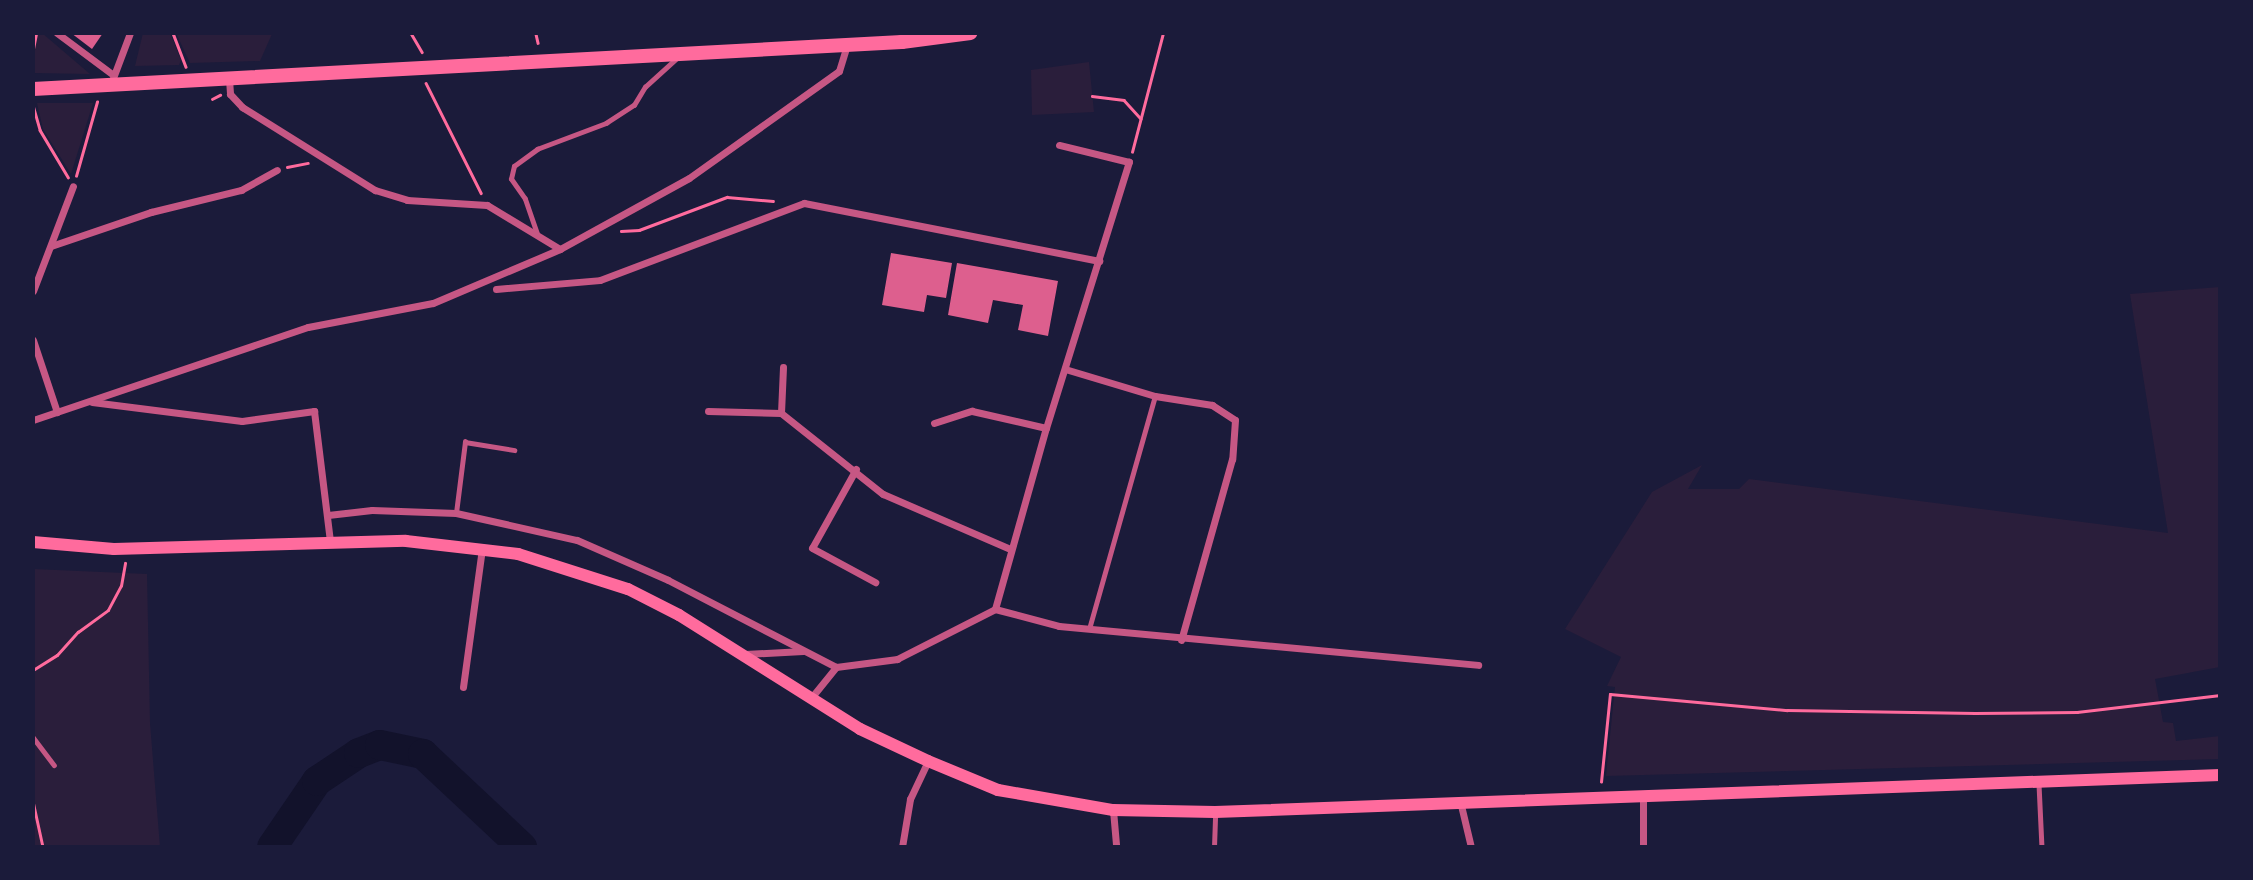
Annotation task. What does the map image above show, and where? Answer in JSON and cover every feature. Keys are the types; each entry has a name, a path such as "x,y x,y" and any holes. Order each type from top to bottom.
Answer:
{"main road":[{"path":"33,89 113,80 229,79 847,45 970,33"},
{"path":"33,542 125,549 330,542 483,548 571,568 628,589 743,654 860,729 928,761 998,790 1113,810 1215,812 1600,794 2220,775"}],"street":[{"path":"57,33 113,80 130,33"},
{"path":"33,420 308,327 433,303 560,249 689,178 839,71 847,45"},
{"path":"229,79 234,100 375,190 407,200 487,205 560,249"},
{"path":"995,609 1046,428 1129,162 1059,145"},
{"path":"51,246 150,212 241,190 277,170"},
{"path":"33,291 73,186"},
{"path":"496,289 600,281 804,203 1099,261"},
{"path":"33,340 57,412"},
{"path":"782,413 783,367"},
{"path":"1065,369 1155,396 1212,405 1235,420 1232,459 1181,640"},
{"path":"91,401 242,421 314,411 330,542"},
{"path":"708,411 782,413 856,469 883,494 919,513 1010,549"},
{"path":"934,423 972,411 1046,428"},
{"path":"856,469 812,548 875,582"},
{"path":"328,515 372,510 456,513 578,540 668,580 836,667 907,655 995,609 1059,626 1181,640 1478,665"},
{"path":"463,687 483,548"},
{"path":"743,654 807,651"},
{"path":"811,698 836,667"},
{"path":"902,847 910,799 928,761"},
{"path":"1643,793 1643,847"},
{"path":"1460,800 1471,847"},
{"path":"1113,810 1116,847"}],"lane":[{"path":"537,235 525,199 511,179 514,166 537,149 607,123 634,105 661,69 684,54"},
{"path":"1089,629 1155,396"},
{"path":"456,513 466,442 514,450"},
{"path":"33,737 54,765"},
{"path":"2039,780 2042,847"},
{"path":"1214,847 1215,812"}],"path":[{"path":"33,48 36,33"},
{"path":"173,33 186,67"},
{"path":"411,33 426,68 426,84 487,205"},
{"path":"1129,162 1163,33"},
{"path":"536,34 538,43"},
{"path":"212,99 218,96"},
{"path":"1092,96 1124,100 1141,119"},
{"path":"33,100 40,130 73,186"},
{"path":"73,186 97,101"},
{"path":"277,170 327,160"},
{"path":"593,232 639,230 727,197 778,201"},
{"path":"33,670 57,655 78,632 108,610 121,586 125,549"},
{"path":"1600,794 1610,694 1787,710 1975,713 2077,712 2220,695"},
{"path":"33,801 43,847"}],"shaded area":[{"path":"33,33 42,33 90,74 33,73"},
{"path":"143,33 170,33 181,60 179,65 135,66"},
{"path":"176,33 272,34 260,61 190,63"},
{"path":"1089,62 1094,112 1032,115 1031,70"},
{"path":"37,103 93,103 71,174 43,129"},
{"path":"2220,287 2220,667 2155,679 2163,722 2173,723 2176,741 2220,736 2220,759 1606,776 1615,687 1607,686 1621,657 1565,629 1652,492 1702,465 1688,489 1739,489 1749,479 2168,533 2130,294"},
{"path":"33,569 147,574 150,723 160,847 33,847"}],"building":[{"path":"71,33 103,33 92,49"},
{"path":"891,253 952,263 946,298 927,295 924,312 882,305"},
{"path":"957,263 1058,281 1048,336 1018,330 1023,305 993,300 988,323 948,315"}],"waterway":[{"path":"272,847 317,781 359,753 380,745 423,754 522,847"}]}
